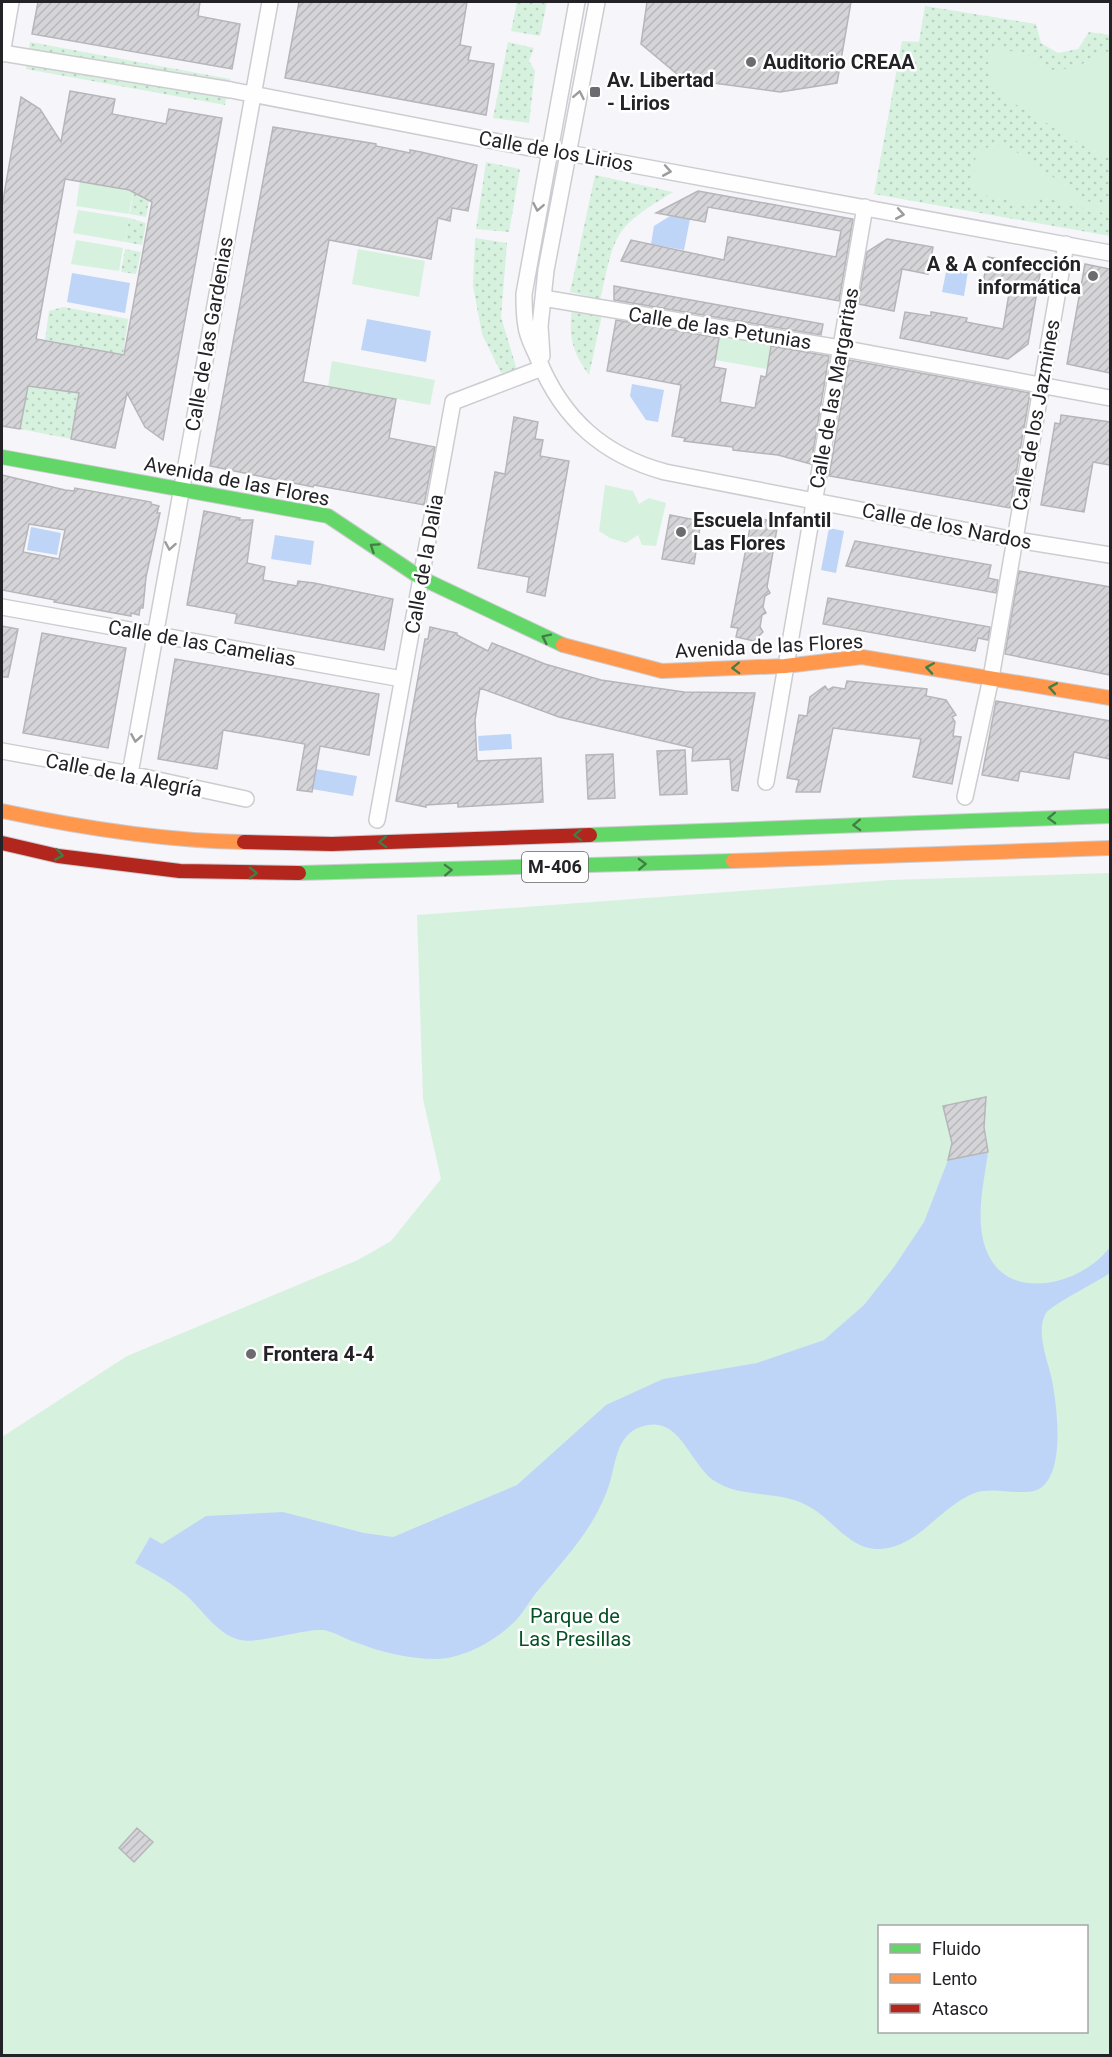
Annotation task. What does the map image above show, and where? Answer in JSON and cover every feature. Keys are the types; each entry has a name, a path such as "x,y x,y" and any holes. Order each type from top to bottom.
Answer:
{"main road":[{"name":"Avenida de las Flores","path":"2,457 328,516 421,578 558,644 662,671 785,666 862,657 1110,698"},
{"name":"M-406","path":"2,811 65,824 185,841 332,844 1110,816"},
{"name":"M-406","path":"2,843 58,856 180,871 331,874 1110,848"}],"street":[{"path":"2,53 11,2"},
{"name":"Calle de las Gardenias","path":"130,774 270,2"},
{"name":"Calle de los Nardos","path":"577,2 524,294 526,328 542,368 554,394 577,422 621,456 664,472 1014,540 1110,555"},
{"name":"Calle de los Nardos","path":"542,368 543,298 597,2"},
{"name":"Calle de los Lirios","path":"2,53 253,94 1110,253"},
{"name":"Calle de las Margaritas","path":"766,782 865,207"},
{"name":"Calle de los Jazmines","path":"965,797 991,678 1066,244"},
{"name":"Calle de las Petunias","path":"543,298 840,348 1110,398"},
{"name":"Calle de la Dalia","path":"376,820 453,402 542,368"},
{"name":"Calle de las Camelias","path":"2,607 402,679"},
{"name":"Calle de la Alegría","path":"2,751 130,774 246,799"}],"green space":[{"path":"517,2 547,2 540,36 511,31"},
{"path":"925,6 1036,24 1041,43 1058,53 1078,49 1089,32 1110,35 1110,236 874,194 902,41 919,42"},
{"path":"30,42 230,79 225,105 26,69"},
{"path":"508,42 534,48 529,61 535,71 529,123 493,118"},
{"path":"988,48 1026,53 1048,70 1077,68 1100,51 1110,52 1110,155 1104,158 989,88"},
{"path":"1006,145 1097,207 1110,204 1110,215 1045,198 1024,204 970,192 977,149"},
{"path":"486,162 520,169 509,232 476,229"},
{"path":"595,175 673,192 634,218 619,235 611,253 600,299 570,292"},
{"path":"153,179 146,217 130,214 133,192"},
{"path":"80,181 133,192 129,214 76,206"},
{"path":"78,210 129,218 125,242 73,233"},
{"path":"129,218 146,223 142,245 125,242"},
{"path":"475,238 507,243 501,317 517,370 501,373 482,334 473,286"},
{"path":"76,240 123,248 119,271 71,264"},
{"path":"125,249 141,252 136,274 121,272"},
{"path":"358,249 425,261 419,297 352,284"},
{"path":"63,307 128,319 123,355 45,340 49,311"},
{"path":"572,309 602,315 589,375 573,344"},
{"path":"720,333 772,342 767,369 715,360"},
{"path":"332,361 435,380 430,405 328,386"},
{"path":"28,386 79,393 71,439 20,429"},
{"path":"605,485 633,491 639,504 649,498 666,503 656,546 642,545 638,535 626,543 610,538 599,531"},
{"name":"Parque de Las Presillas","path":"1110,873 1110,2055 2,2056 2,1437 127,1356 358,1260 391,1241 441,1179 423,1099 417,915 890,880"}],"water":[{"path":"670,216 690,219 684,250 651,244 654,226"},
{"path":"947,267 968,271 964,296 942,292"},
{"path":"72,273 130,283 125,313 67,302"},
{"path":"367,319 431,331 426,362 361,350"},
{"path":"632,384 664,390 658,422 646,420 630,396"},
{"path":"31,527 61,533 57,555 27,550"},
{"path":"829,528 844,531 836,573 821,570"},
{"path":"275,535 314,541 311,565 271,559"},
{"path":"511,734 512,749 479,751 478,736"},
{"path":"316,769 357,776 353,796 312,789"},
{"path":"988,1152 981,1202 983,1240 987,1252 998,1268 1012,1279 1029,1283 1047,1283 1065,1278 1098,1260 1110,1247 1110,1273 1049,1310 1043,1320 1043,1346 1054,1392 1058,1436 1054,1466 1049,1478 1042,1487 1036,1490 1020,1492 992,1490 975,1493 951,1507 907,1541 881,1549 870,1548 859,1545 815,1510 795,1500 735,1490 713,1480 669,1429 659,1425 648,1425 628,1434 622,1442 601,1506 576,1545 518,1618 495,1638 466,1653 436,1659 415,1658 384,1652 323,1630 258,1640 240,1640 215,1626 177,1588 135,1563 150,1537 162,1544 206,1516 283,1512 364,1533 393,1537 517,1485 606,1405 663,1379 757,1363 824,1340 864,1305 894,1267 924,1222 948,1160"}],"building":[{"path":"38,2 200,2 198,16 240,24 232,69 32,34"},
{"path":"299,2 467,2 460,45 471,47 468,60 494,64 486,115 285,78"},
{"name":"Auditorio CREAA","path":"647,2 851,2 837,83 780,92 683,79 641,44"},
{"path":"70,91 115,99 112,114 166,124 169,109 222,118 163,440 145,427 127,393 115,448 71,439 79,393 28,386 20,429 2,426 2,206 21,97 40,109 61,142","holes":["65,179 129,190 152,202 124,355 36,339"]},
{"path":"273,127 376,144 376,146 410,153 410,150 421,152 477,165 468,211 452,208 450,221 438,218 431,259 329,240 303,382 396,399 389,438 435,447 424,505 314,485 313,487 210,466"},
{"path":"698,191 853,219 839,301 621,261 631,240 724,260 728,237 836,257 841,231 708,207 705,222 656,213"},
{"path":"887,239 933,247 928,274 902,269 894,311 858,304 867,252"},
{"path":"988,257 1034,266 1040,274 1028,344 1008,359 900,338 905,312 931,316 931,312 967,318 966,322 1003,329 1010,288 983,283"},
{"path":"1085,264 1110,269 1110,373 1067,364"},
{"path":"614,286 823,324 821,335 614,300"},
{"path":"616,320 719,338 714,367 726,369 720,402 755,408 761,376 766,377 771,346 829,356 811,464 778,455 684,441 685,438 672,436 681,385 607,371"},
{"path":"849,360 1030,393 1010,508 829,476"},
{"path":"1061,415 1110,422 1110,465 1093,462 1084,512 1041,505 1055,423 1060,424"},
{"path":"514,417 538,422 535,439 543,440 540,456 569,461 545,596 527,592 529,577 478,568 495,472 505,474"},
{"path":"2,475 65,490 74,491 75,488 151,502 159,506 157,513 160,513 146,577 143,608 140,608 139,615 131,613 131,616 54,602 55,600 2,590","holes":["29,524 65,530 59,559 23,552"]},
{"path":"204,511 240,518 239,520 253,520 247,563 265,567 263,580 297,586 298,581 314,583 393,599 384,650 235,623 237,614 187,605"},
{"path":"670,515 701,521 694,564 662,559"},
{"path":"752,517 778,522 767,587 770,593 765,596 763,607 766,613 762,615 760,627 763,632 754,641 736,637 738,628 731,627"},
{"path":"855,541 991,565 988,578 998,580 996,593 846,566"},
{"path":"1019,571 1110,587 1110,675 1005,654"},
{"path":"828,598 990,627 988,640 978,638 975,651 823,624"},
{"path":"2,626 18,629 8,677 2,677"},
{"path":"430,627 457,633 488,651 492,643 545,664 601,680 684,692 755,693 738,791 732,790 730,759 692,761 693,748 559,717 480,688 475,720 477,761 541,758 543,802 458,807 458,803 426,805 426,807 396,801 425,639 428,639"},
{"path":"42,633 126,648 108,748 23,733"},
{"path":"175,659 379,694 369,755 320,746 312,792 297,790 305,744 223,730 217,769 158,759"},
{"path":"847,681 927,689 926,696 946,700 956,715 952,717 955,722 953,736 961,737 952,784 913,777 921,739 833,728 820,792 796,792 799,780 787,778 799,715 807,716 810,697 825,686 828,690 833,687 845,689"},
{"path":"996,701 1110,721 1110,759 1074,752 1069,779 1020,771 1018,781 982,775"},
{"path":"685,750 687,794 660,795 657,751"},
{"path":"613,754 615,798 588,799 586,755"},
{"path":"986,1097 984,1127 988,1152 948,1160 952,1143 943,1106"},
{"path":"137,1828 153,1842 134,1862 119,1848"}],"traffic: fast":[{"path":"2,457 328,516 421,578 563,645"},
{"path":"590,835 1110,816"},
{"path":"299,873 733,861"}],"traffic: slow":[{"path":"563,645 662,671 785,666 862,657 1110,698"},
{"path":"2,811 122,832 183,839 244,842"},
{"path":"733,861 1110,848"}],"traffic: jam":[{"path":"244,842 332,844 590,835"},
{"path":"2,843 58,856 180,871 299,873"}],"place":[{"name":"Auditorio CREAA","path":"751,62"},
{"name":"Av. Libertad - Lirios","path":"595,92"},
{"name":"A & A confección informática","path":"1093,276"},
{"name":"Escuela Infantil Las Flores","path":"681,532"},
{"name":"Frontera 4-4","path":"251,1354"}]}
